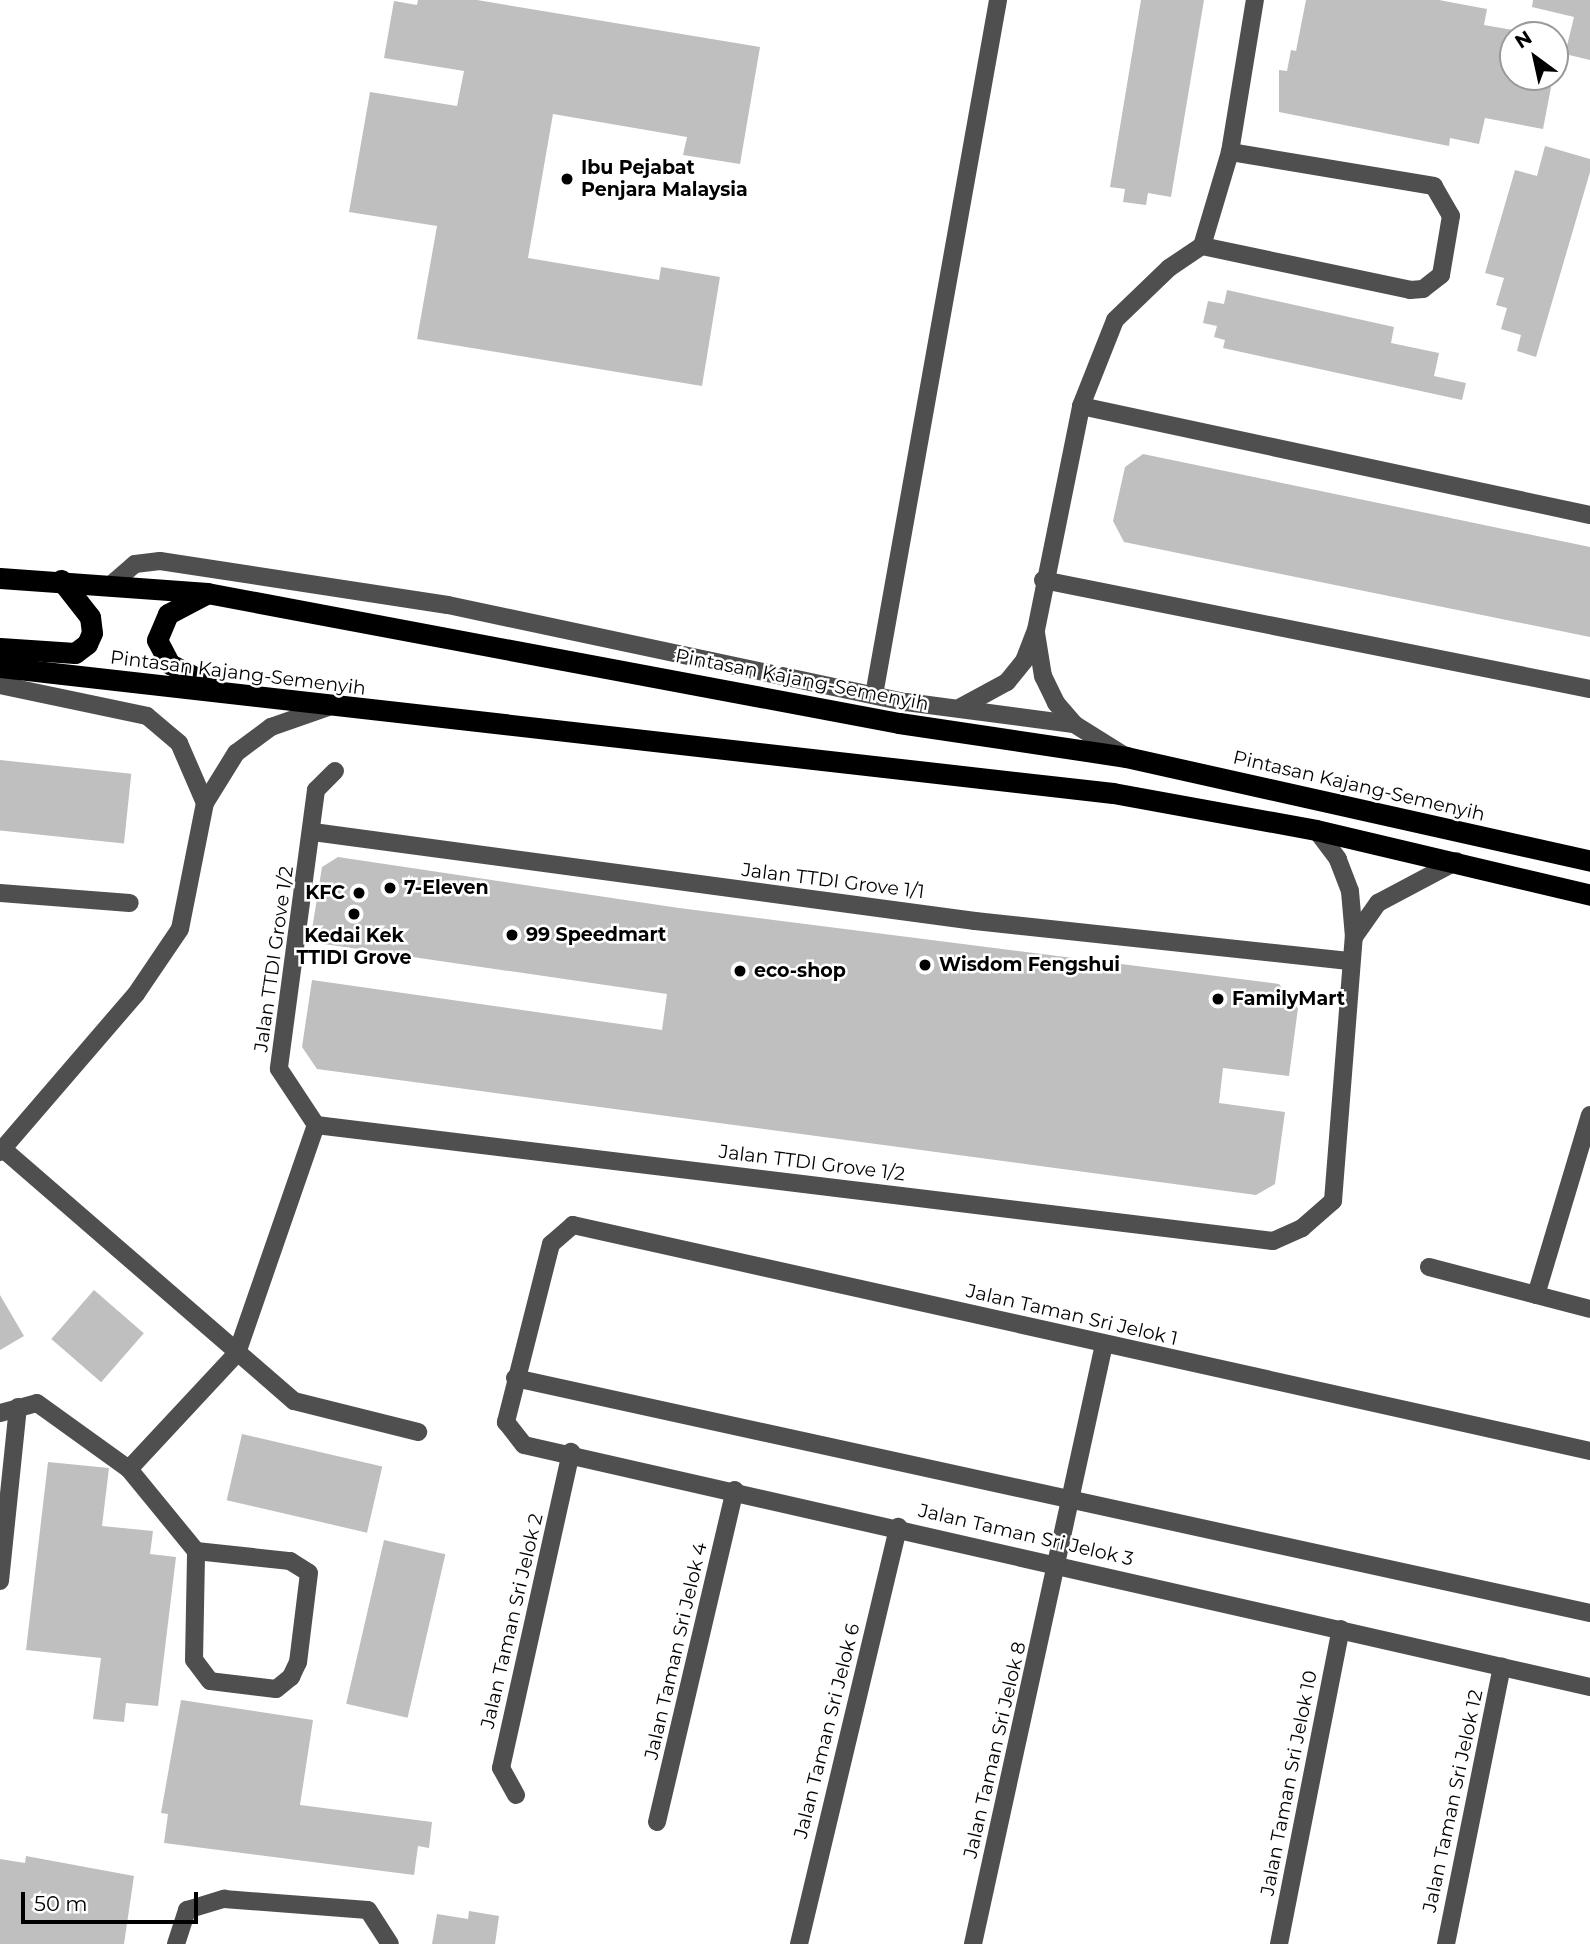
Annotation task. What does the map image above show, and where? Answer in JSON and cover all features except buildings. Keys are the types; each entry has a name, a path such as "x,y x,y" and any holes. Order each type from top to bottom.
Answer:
{"highway":[{"name":"Pintasan Kajang-Semenyih","path":"0,578 113,583 207,593 899,723 1126,757 1590,861"},
{"path":"0,648 75,653 87,644 92,633 90,617 61,580"},
{"path":"207,593 168,614 157,640 162,653 196,681 253,698"},
{"name":"Pintasan Kajang-Semenyih","path":"0,667 328,707 1113,793 1315,830 1457,861 1590,895"}],"street":[{"path":"874,695 998,0"},
{"path":"1126,757 1074,724 1043,676 1036,630 1043,580 1081,406 1105,340 1126,305 1202,246 1230,152 1255,0"},
{"path":"1202,246 1410,290 1423,289 1441,275 1451,216 1434,186 1230,152"},
{"path":"1081,406 1590,515"},
{"path":"113,583 135,564 160,561 448,605 874,695 1074,724"},
{"path":"1043,580 1590,689"},
{"path":"958,709 1007,682 1036,630"},
{"path":"0,685 147,716 179,743 205,803"},
{"path":"328,707 251,738 205,803 180,929 136,994 1,1151 294,1401 418,1432"},
{"name":"Jalan TTDI Grove 1/2","path":"335,771 316,790 313,832 279,1069 316,1125 1273,1241 1302,1228 1333,1201 1349,961 1354,937"},
{"path":"1315,830 1338,859 1350,891 1354,937"},
{"name":"Jalan TTDI Grove 1/1","path":"313,832 975,921 1349,961"},
{"path":"1354,937 1378,903 1457,861"},
{"path":"0,893 130,903"},
{"path":"1536,1295 1588,1136 1590,1115"},
{"path":"128,1469 237,1353 316,1125"},
{"name":"Jalan Taman Sri Jelok 1","path":"551,1244 573,1225 1590,1451"},
{"name":"Jalan Taman Sri Jelok 3","path":"551,1244 506,1422 524,1445 571,1452 1590,1687"},
{"path":"1429,1267 1590,1309"},
{"name":"Jalan Taman Sri Jelok 8","path":"972,1944 1058,1565 1070,1496 1104,1344"},
{"path":"515,1378 1070,1496 1590,1613"},
{"path":"0,1413 37,1403 128,1469 196,1551 194,1660 210,1681 276,1689 291,1677 298,1662 309,1573 290,1561 196,1551"},
{"path":"0,1581 19,1407"},
{"name":"Jalan Taman Sri Jelok 2","path":"516,1795 501,1769 571,1452"},
{"name":"Jalan Taman Sri Jelok 4","path":"657,1822 736,1490"},
{"name":"Jalan Taman Sri Jelok 6","path":"799,1944 898,1527"},
{"name":"Jalan Taman Sri Jelok 10","path":"1279,1944 1341,1629"},
{"name":"Jalan Taman Sri Jelok 12","path":"1446,1944 1502,1667"},
{"path":"176,1944 187,1910 224,1899 368,1910 390,1944"}],"place":[{"name":"Ibu Pejabat Penjara Malaysia","path":"567,179"},
{"name":"7-Eleven","path":"390,888"},
{"name":"KFC","path":"359,893"},
{"name":"Kedai Kek TTIDI Grove","path":"354,914"},
{"name":"99 Speedmart","path":"512,935"},
{"name":"Wisdom Fengshui","path":"925,965"},
{"name":"eco-shop","path":"740,971"},
{"name":"FamilyMart","path":"1218,999"}]}
